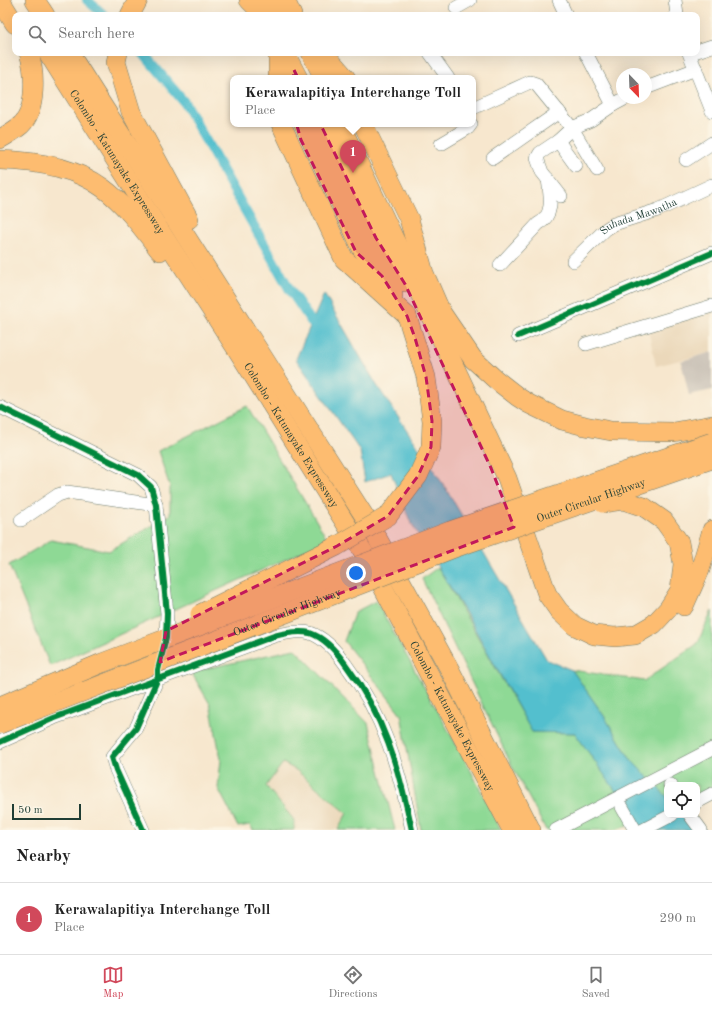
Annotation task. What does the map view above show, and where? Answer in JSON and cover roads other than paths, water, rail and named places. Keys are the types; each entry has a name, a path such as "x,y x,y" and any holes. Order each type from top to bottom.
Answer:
{"highway":[{"path":"0,0 12,19"},
{"path":"13,0 21,12"},
{"path":"35,0 43,12"},
{"path":"132,12 138,0"},
{"path":"249,0 261,12"},
{"path":"270,0 276,12"},
{"path":"278,0 284,12"},
{"path":"285,0 291,12"},
{"path":"0,139 22,124 32,105 33,78 29,56"},
{"name":"Colombo - Katunayake Expressway","path":"50,56 273,406 369,561 512,830"},
{"name":"Colombo - Katunayake Expressway","path":"71,56 370,525 394,566 450,670 531,830"},
{"path":"118,56 116,62 131,112 265,359"},
{"path":"315,56 318,75"},
{"path":"316,56 323,75"},
{"path":"316,56 329,75"},
{"path":"318,56 328,64 336,75"},
{"path":"318,56 342,75"},
{"path":"282,127 344,259 407,316"},
{"path":"289,127 292,137 349,254 407,316"},
{"path":"295,127 356,252 382,276"},
{"path":"305,127 362,249 382,276 407,316"},
{"path":"102,663 337,546 388,516 418,476 431,447 432,421 426,377 407,316 398,295 377,259 311,127"},
{"path":"321,127 376,238 441,312 473,359 506,388 530,404 562,420 611,431 674,432 712,425"},
{"path":"331,127 419,288"},
{"path":"341,127 419,288 507,478 547,594 559,611 575,626 594,635 615,637 635,634 654,624 668,609 680,590 683,564 679,542 664,521 644,507 623,500 601,504 457,547"},
{"path":"349,127 399,235 539,594 551,615 565,629 584,640 610,646 634,645 658,634 678,615 691,592 712,530"},
{"path":"356,127 399,217 411,251 419,288"},
{"path":"364,127 409,219 424,273 419,288"},
{"path":"373,127 415,217 419,288"},
{"path":"0,160 19,160 48,166 80,176 107,192 127,209 153,242 273,406"},
{"name":"Outer Circular Highway","path":"0,706 102,663 450,531 712,442"},
{"name":"Outer Circular Highway","path":"0,724 457,547 712,459"}],"street":[{"path":"456,8 470,0"},
{"path":"559,0 565,12"},
{"path":"675,0 677,12"},
{"path":"700,50 712,46"},
{"path":"432,56 446,75"},
{"path":"588,56 613,105"},
{"path":"691,56 712,110"},
{"path":"652,86 696,69"},
{"path":"476,107 530,82 536,84 572,128 597,170"},
{"path":"561,196 542,172 537,158 572,128 591,120 616,103"},
{"path":"492,158 559,112"},
{"path":"441,144 469,127"},
{"path":"558,141 576,166"},
{"path":"686,160 712,143"},
{"path":"500,265 538,224 545,221 551,206 548,179"},
{"name":"Suhada Mawatha","path":"573,261 614,224 658,210 712,184"},
{"path":"518,336 712,253"},
{"path":"586,344 712,306"},
{"path":"0,407 138,476 151,487 156,505 167,613 166,638 158,670 158,678 136,728 112,757 116,770 143,830"},
{"path":"21,520 58,495 67,492 156,505"},
{"path":"0,742 54,718 274,636 289,632 310,633 333,648 359,682 380,720 394,758 412,830"},
{"path":"556,830 678,768 712,748"},
{"path":"700,800 712,794"},
{"path":"622,807 636,830 665,818"},
{"path":"692,818 701,830"}],"water":[{"path":"324,294 376,384 445,487 547,660 572,670 604,716 631,760 664,794 664,818 687,818 693,830 643,830 575,733 532,732 467,615 410,521 391,473 365,482 360,451 296,359"}],"waterway":[{"path":"87,0 101,12"},
{"path":"146,56 184,102 290,290 319,333"}],"place":[{"name":"Kerawalapitiya Interchange Toll","path":"353,173"}]}
